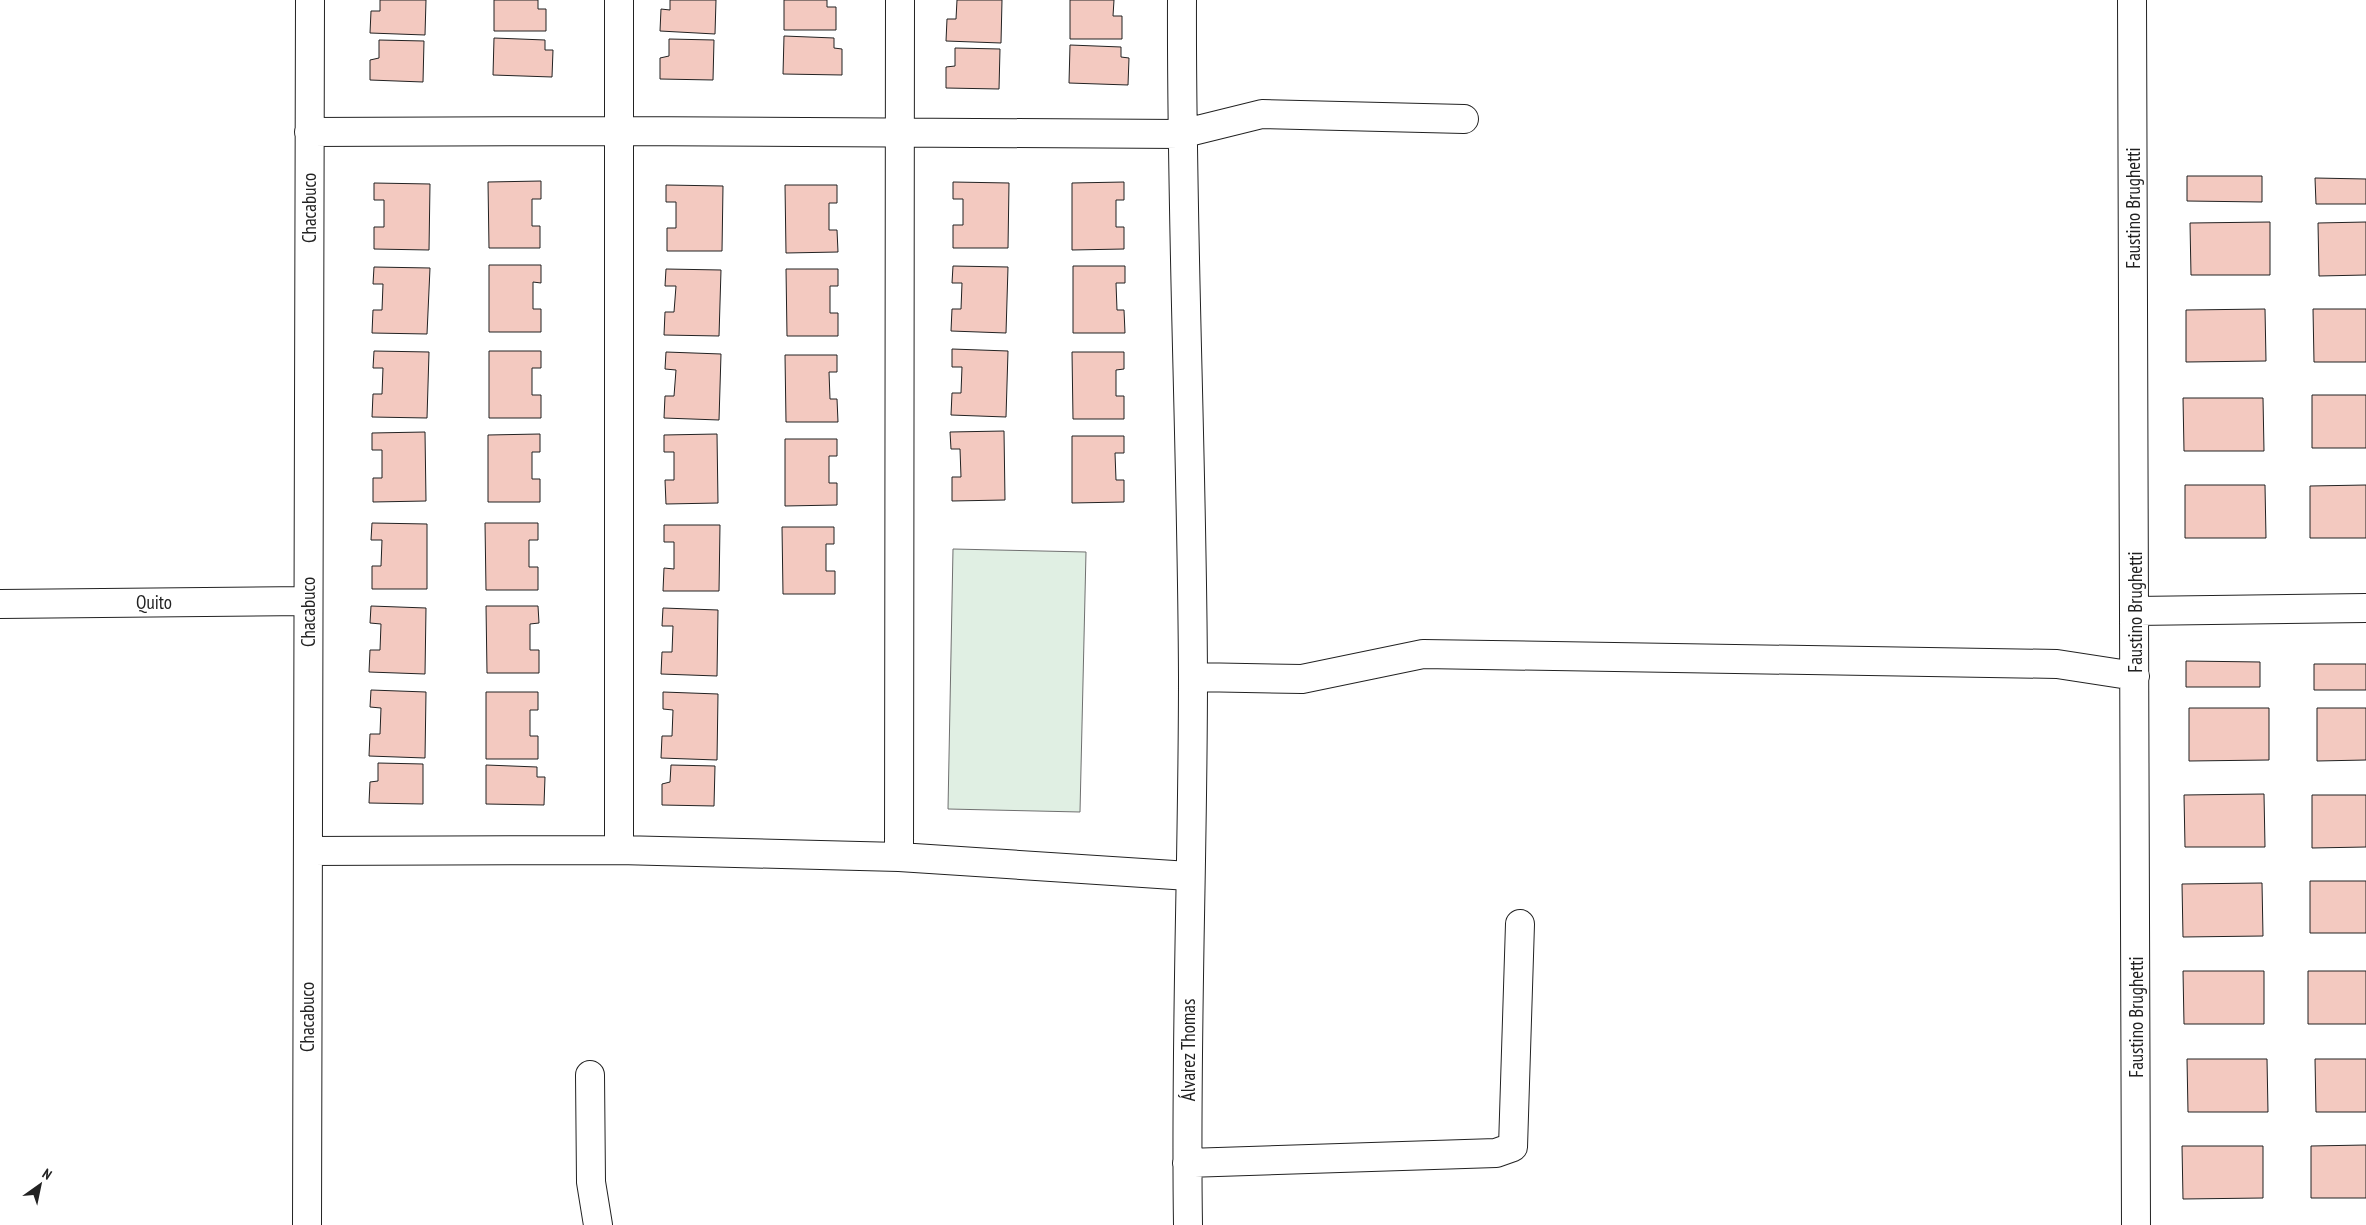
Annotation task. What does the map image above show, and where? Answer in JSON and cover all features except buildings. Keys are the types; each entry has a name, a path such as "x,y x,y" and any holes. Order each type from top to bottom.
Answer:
{"street":[{"name":"Chacabuco","path":"307,1225 310,0"},
{"path":"619,0 619,850"},
{"path":"899,857 900,0"},
{"name":"Álvarez Thomas","path":"1182,0 1181,134 1193,677 1189,876 1188,1225"},
{"name":"Faustino Brughetti","path":"2132,0 2136,1225"},
{"path":"310,132 620,131 1181,134 1262,114 1464,119"},
{"name":"Quito","path":"0,604 308,601"},
{"path":"2135,610 2366,608"},
{"path":"1193,677 1302,679 1423,654 2057,664 2135,676"},
{"path":"308,851 619,850 899,857 1189,876"},
{"path":"1187,1163 1496,1153 1513,1147 1520,924"},
{"path":"590,1076 591,1182 598,1225"}],"green space":[{"path":"953,549 1086,552 1080,812 948,809"}]}
